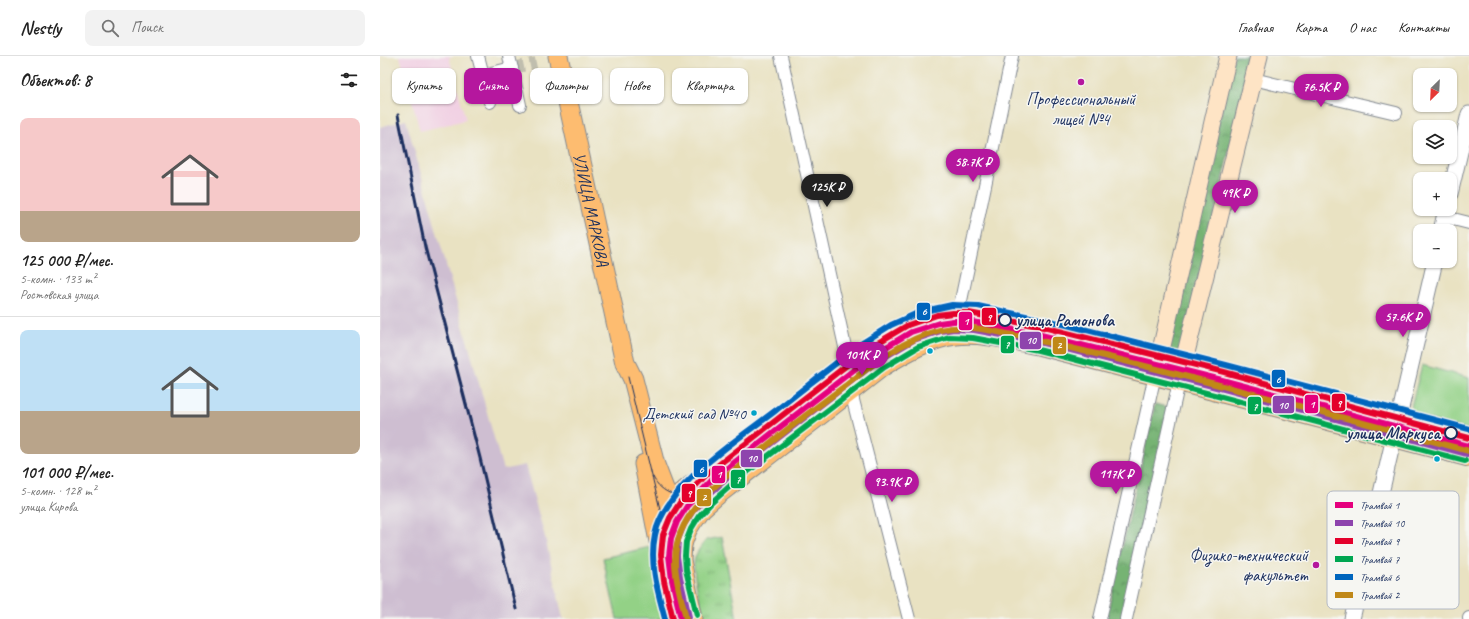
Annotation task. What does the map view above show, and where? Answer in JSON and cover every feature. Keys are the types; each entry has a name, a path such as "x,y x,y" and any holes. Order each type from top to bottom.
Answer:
{"main road":[{"name":"УЛИЦА МАРКОВА","path":"558,56 626,363 633,379 655,465 680,531 682,544 681,560 693,619"},
{"path":"1157,367 1228,56"},
{"path":"1181,373 1259,56"},
{"path":"656,525 670,504 698,479 849,364 900,330 930,319 958,315 977,316 1027,324 1157,367"},
{"path":"682,544 687,530 702,508 732,482 883,366 906,352 934,341 955,335 978,334 1157,367 1396,429 1469,440"},
{"name":"УЛИЦА МАРКОВА","path":"626,363 624,379 656,525 674,619"},
{"path":"1396,429 1469,457"},
{"path":"655,465 667,480 676,483 698,479"}],"street":[{"path":"478,56 481,68"},
{"path":"509,56 512,68"},
{"path":"781,56 849,364 855,408 909,619"},
{"path":"958,315 1012,56"},
{"path":"1253,79 1396,113"},
{"path":"1456,172 1468,123"},
{"path":"1444,219 1469,223"},
{"path":"1382,491 1433,268"},
{"path":"1100,619 1157,367"},
{"path":"1126,619 1181,373"},
{"path":"1352,619 1354,609"}],"shaded area":[{"path":"400,56 453,56 449,57 452,68 403,68"},
{"path":"456,83 466,120 420,131 413,104 456,104"},
{"path":"406,120 503,470 525,465 545,537 563,619 380,619 380,127"}],"green space":[{"path":"1234,56 1251,56 1182,353 1166,349"},
{"path":"1422,365 1469,378 1469,430 1409,414"},
{"path":"1155,404 1170,408 1122,619 1106,619"},
{"path":"722,537 737,619 704,619 695,576 694,562 698,550 706,540"},
{"path":"650,547 667,619 617,619 603,558"}],"tunnel":[{"path":"512,68 536,63"}],"tram line":[{"name":"6","path":"665,619 655,577 653,546 661,517 672,499 687,482 723,450 853,350 891,325 920,312 952,305 978,306 1059,323 1469,429"},
{"name":"9","path":"673,619 664,581 661,555 663,535 670,518 681,501 708,473 869,348 908,325 937,315 969,313 1043,327 1224,372 1469,438"},
{"name":"1","path":"681,619 672,580 669,556 671,538 677,522 687,506 713,479 873,355 911,332 939,323 968,321 1041,335 1222,380 1469,446"},
{"name":"2","path":"686,619 675,569 677,543 683,526 693,510 705,496 734,470 878,361 914,339 940,330 961,327 981,329 1059,345 1208,382 1469,451"},
{"name":"10","path":"689,617 680,578 677,556 678,540 684,525 693,511 733,473 878,361 914,340 941,331 954,329 974,330 1039,342 1220,388 1467,454"},
{"name":"7","path":"697,615 686,570 685,556 686,542 691,529 699,516 738,479 883,368 918,347 949,337 973,338 1038,350 1465,461"},
{"path":"628,377 675,571"},
{"path":"653,477 661,488 672,494 678,496 691,496 697,494"}],"railway":[{"path":"398,115 425,247 480,458 516,609"}],"place":[{"name":"Профессиональный лицей №4","path":"1081,82"},
{"name":"улица Рамонова","path":"1005,320"},
{"name":"Детский сад №40","path":"754,413"},
{"name":"улица Маркуса","path":"1451,433"},
{"name":"Физико-технический факультет","path":"1316,565"}]}
